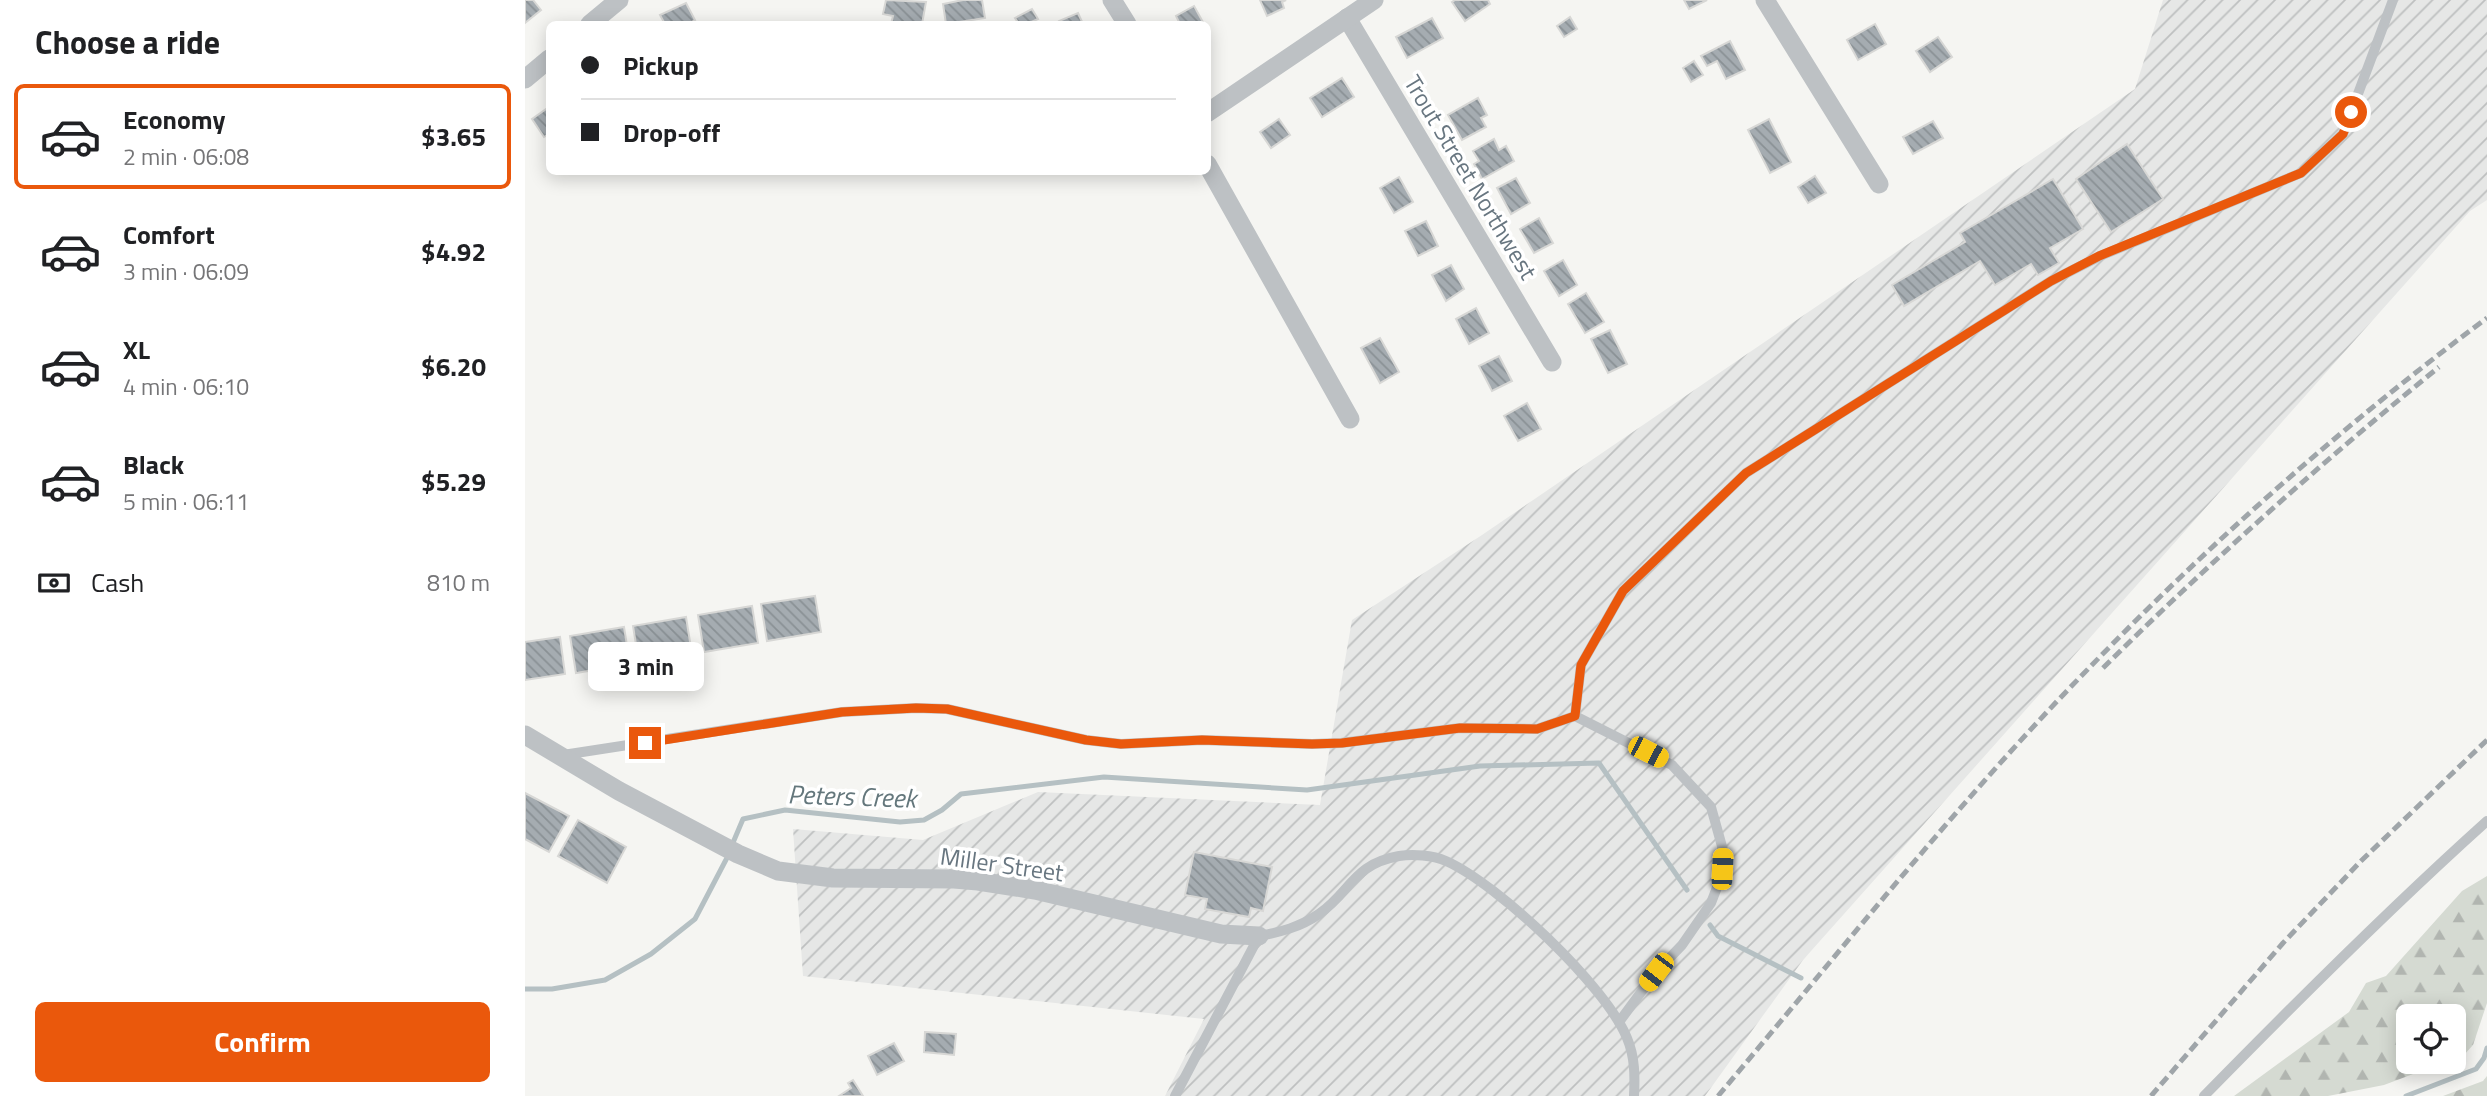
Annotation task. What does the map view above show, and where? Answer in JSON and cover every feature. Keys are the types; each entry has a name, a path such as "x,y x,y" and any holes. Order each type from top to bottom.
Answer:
{"street":[{"path":"594,21 619,0"},
{"path":"1112,0 1125,21"},
{"path":"1211,110 1374,0"},
{"path":"1765,0 1879,184"},
{"name":"Trout Street Northwest","path":"1347,18 1552,362"},
{"path":"525,79 546,62"},
{"path":"1211,171 1350,419"},
{"name":"Miller Street","path":"525,735 618,791 706,838 778,870 833,878 954,879 1012,887 1142,914 1221,934 1259,936"}],"lane":[{"path":"1575,716 1581,665 1623,591 1746,473 2051,281 2099,256 2301,173 2343,134 2393,0"},
{"path":"562,755 842,712 916,708 947,709 1086,740 1121,744 1202,740 1342,743 1460,728 1537,729 1575,716 1672,765 1711,807 1723,849 1717,891 1682,944 1656,972 1619,1021"},
{"path":"2204,1096 2335,962 2487,821"},
{"path":"1175,1096 1259,936 1302,925 1320,914 1358,874 1380,860 1401,856 1444,860 1476,878 1506,900 1581,974 1619,1021 1627,1038 1633,1058 1634,1096"}],"shaded area":[{"path":"2163,0 2487,0 2487,200 2470,211 1803,960 1705,1096 1165,1096 1204,1019 803,976 793,829 923,840 1038,792 1320,805 1352,620 1482,535 2135,89"}],"green space":[{"path":"2487,876 2487,1003 2473,1045 2466,1053 2466,1004 2396,1004 2396,1074 2413,1074 2384,1085 2328,1096 2234,1096 2349,1012 2366,983 2386,976 2462,891"},
{"path":"2487,1076 2487,1096 2443,1096 2483,1081"}],"building":[{"path":"525,0 533,0 541,10 525,23"},
{"path":"886,0 926,2 923,21 892,21 893,16 883,14"},
{"path":"982,0 985,18 946,21 943,4"},
{"path":"1260,0 1286,0 1282,2 1284,8 1267,16"},
{"path":"1488,0 1490,4 1465,21 1452,2"},
{"path":"1684,0 1707,0 1689,9"},
{"path":"686,3 695,20 663,21 660,15"},
{"path":"1194,6 1202,21 1178,21 1176,16"},
{"path":"1032,9 1038,19 1017,21 1015,18"},
{"path":"1078,13 1082,21 1059,21"},
{"path":"1570,17 1577,29 1564,37 1557,26"},
{"path":"1432,18 1443,38 1407,58 1396,37"},
{"path":"1875,24 1886,44 1858,60 1847,40"},
{"path":"1938,37 1952,57 1930,72 1916,51"},
{"path":"1730,41 1745,70 1726,79 1717,61 1707,66 1701,56"},
{"path":"1694,61 1703,75 1691,82 1683,68"},
{"path":"1342,78 1354,97 1322,117 1310,98"},
{"path":"1478,98 1487,115 1481,118 1486,127 1462,140 1448,115"},
{"path":"546,109 546,136 544,137 532,119"},
{"path":"1279,119 1290,135 1271,148 1260,132"},
{"path":"1769,119 1791,162 1770,173 1748,130"},
{"path":"1933,121 1943,138 1913,154 1903,137"},
{"path":"1494,139 1499,150 1506,146 1514,161 1482,179 1474,164 1479,161 1473,151"},
{"path":"2127,144 2163,199 2111,232 2076,179"},
{"path":"1815,176 1826,193 1808,203 1798,187"},
{"path":"1399,177 1413,202 1394,213 1380,188"},
{"path":"1516,178 1530,203 1511,214 1497,188"},
{"path":"2053,179 2083,229 2050,248 2059,263 2038,275 2031,264 1995,285 1980,261 1904,306 1892,285 1965,242 1960,233"},
{"path":"1539,218 1553,243 1534,253 1520,229"},
{"path":"1426,221 1438,246 1418,256 1405,231"},
{"path":"1563,260 1577,285 1559,296 1544,271"},
{"path":"1451,265 1464,289 1446,301 1432,275"},
{"path":"1586,293 1604,322 1585,333 1568,304"},
{"path":"1476,308 1489,333 1469,344 1456,319"},
{"path":"1610,330 1627,364 1608,373 1591,339"},
{"path":"1380,338 1399,372 1380,383 1361,348"},
{"path":"1499,356 1512,381 1492,391 1479,366"},
{"path":"1527,403 1541,429 1518,441 1504,416"},
{"path":"815,596 821,632 767,641 761,604"},
{"path":"752,606 758,643 704,652 698,615"},
{"path":"686,617 692,654 639,663 633,626"},
{"path":"624,627 630,664 576,673 570,636"},
{"path":"560,637 565,674 525,680 525,642"},
{"path":"525,793 569,816 549,852 525,839"},
{"path":"578,820 626,847 607,883 558,856"},
{"path":"1194,852 1272,867 1263,911 1251,908 1249,917 1205,909 1207,899 1185,895"},
{"path":"925,1032 956,1034 954,1055 924,1052"},
{"path":"894,1043 904,1061 877,1075 868,1056"},
{"path":"853,1080 863,1096 839,1096 851,1088 848,1083"}],"waterway":[{"name":"Peters Creek","path":"732,845 743,819 785,810 900,822 924,820 942,810 961,794 1104,777 1307,790 1480,766 1599,763 1687,890"},
{"name":"Peters Creek","path":"525,989 552,989 605,980 651,954 695,919 729,854"},
{"name":"Peters Creek","path":"1710,925 1718,936 1801,978"},
{"name":"Peters Creek","path":"2406,1096 2476,1069 2487,1048"}],"railway":[{"path":"1718,1096 1900,878 1993,771 2090,667 2232,528 2282,484 2383,399 2487,318"},
{"path":"2103,668 2267,513 2439,367"},
{"path":"2151,1096 2283,943 2361,861 2487,740"}],"route":[{"path":"645,743 842,712 916,708 947,709 1086,740 1121,744 1202,740 1342,743 1460,728 1537,729 1575,716 1581,665 1623,591 1746,473 2051,281 2099,256 2301,173 2343,134 2351,112"}]}
